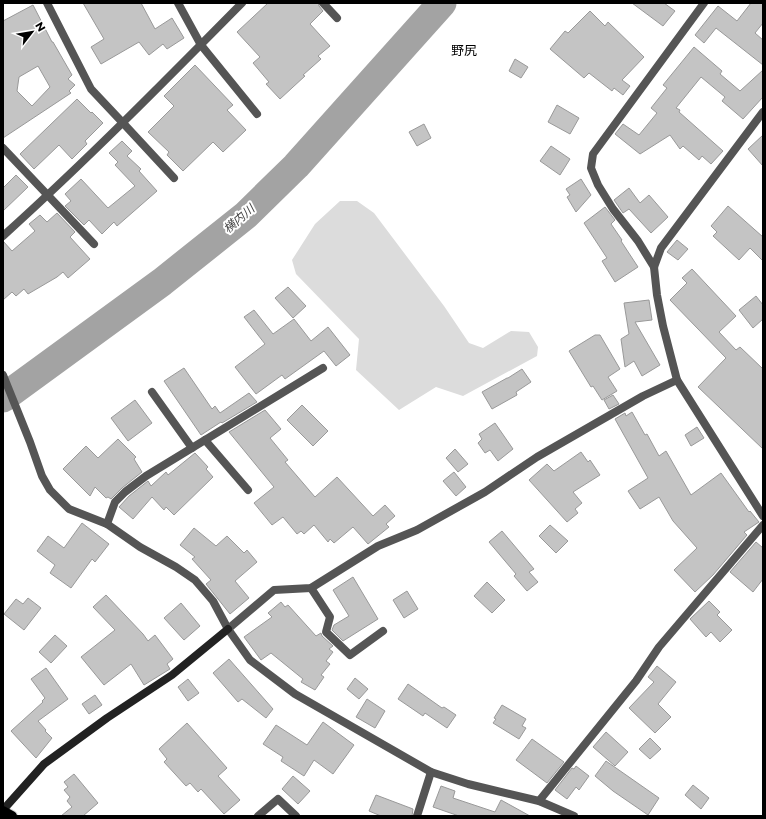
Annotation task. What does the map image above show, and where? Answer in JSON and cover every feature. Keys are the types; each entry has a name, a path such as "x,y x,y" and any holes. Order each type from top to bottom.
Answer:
{"main road":[{"path":"3,810 12,816"}],"street":[{"path":"47,3 91,89 174,178"},
{"path":"178,3 201,45 258,114"},
{"path":"3,236 123,123 242,3"},
{"path":"323,3 337,18"},
{"path":"704,3 594,154 591,168 598,185 613,209 638,241 654,267 662,326 677,380 763,516"},
{"path":"654,267 661,248 763,112"},
{"path":"3,148 94,244"},
{"path":"107,524 115,502 125,492 146,476 323,368"},
{"path":"3,375 42,476 50,490 69,509 107,524 140,547 176,567 195,580 213,601 228,629 250,660 295,694 431,772 468,784 539,801 574,816"},
{"path":"3,810 44,764 107,718 172,675 274,590 311,588 378,546 417,530 485,492 537,458 643,396 677,380"},
{"path":"152,392 192,448"},
{"path":"205,440 248,490"},
{"path":"539,801 636,681 659,647 763,525"},
{"path":"311,588 330,617 326,632 350,655 383,631"},
{"path":"417,816 431,772"},
{"path":"258,816 278,799 296,816"}],"shaded area":[{"path":"340,201 357,201 374,213 444,306 469,343 483,348 511,331 529,332 538,347 537,356 463,396 436,387 399,410 356,370 359,339 296,274 292,260 315,224"}],"building":[{"path":"83,3 141,3 155,29 172,18 184,38 167,49 163,44 149,55 139,42 101,64 91,47 104,39"},
{"path":"268,3 318,3 323,11 310,24 330,46 318,56 321,59 303,75 305,76 280,99 266,84 269,82 253,63 260,57 237,32"},
{"path":"632,3 664,3 675,11 663,26"},
{"path":"751,3 763,3 763,23 755,33 763,40 763,65 716,28 704,43 695,35 718,6 737,21"},
{"path":"33,5 52,42 72,75 68,79 75,85 69,91 71,93 3,138 3,21","holes":["38,66 50,87 32,106 17,91 19,77"]},
{"path":"590,11 605,26 608,22 644,57 622,80 630,86 623,95 614,88 612,91 589,73 584,78 550,49 565,31 568,33"},
{"path":"694,47 722,71 720,74 740,91 763,70 763,97 743,119 722,101 725,97 701,77 676,108 680,110 679,112 723,151 711,164 702,156 699,160 683,146 680,149 670,135 640,154 615,134 623,124 639,135 657,113 651,108 667,88 663,85"},
{"path":"515,59 528,67 521,78 509,71"},
{"path":"195,65 233,105 227,110 246,130 223,152 213,142 183,171 167,155 169,152 148,132 174,106 164,96"},
{"path":"77,99 103,123 85,141 87,144 72,159 59,145 34,169 20,154"},
{"path":"557,105 579,118 570,134 548,122"},
{"path":"424,124 431,138 417,146 409,132"},
{"path":"763,135 763,166 748,149"},
{"path":"122,141 132,151 127,156 141,169 139,171 157,191 117,226 114,222 102,234 89,220 84,225 65,206 71,201 65,194 81,179 108,208 135,186 115,165 118,162 109,153"},
{"path":"551,146 570,159 560,175 540,161"},
{"path":"16,175 28,187 3,211 3,188"},
{"path":"581,179 591,195 576,212 567,197 570,195 566,189"},
{"path":"629,188 640,203 649,195 668,217 651,233 629,209 623,213 614,200"},
{"path":"728,206 763,237 763,261 750,248 739,260 713,236 717,232 711,226"},
{"path":"605,207 615,220 611,224 638,267 615,282 602,261 607,258 584,223"},
{"path":"57,213 75,232 70,237 90,259 68,278 63,272 28,294 24,289 16,296 12,292 3,300 3,241 12,251 35,231 29,224 40,215 47,222"},
{"path":"677,240 688,249 678,260 667,252"},
{"path":"692,269 736,316 719,332 736,350 740,347 763,369 763,449 698,387 726,358 670,300 687,283 682,278"},
{"path":"288,287 306,306 293,318 275,298"},
{"path":"756,296 763,305 763,319 753,328 739,310"},
{"path":"649,300 652,320 635,322 660,365 642,376 634,361 625,367 621,339 629,334 624,303"},
{"path":"254,310 273,334 294,319 311,341 328,327 350,355 336,366 324,351 285,379 282,375 256,394 235,367 265,344 244,317"},
{"path":"595,335 600,335 620,369 608,377 617,391 602,400 593,386 591,387 569,351"},
{"path":"184,368 212,409 215,406 220,413 249,393 257,402 201,435 164,381"},
{"path":"522,369 531,382 516,392 517,395 492,409 482,392"},
{"path":"613,395 619,404 609,409 604,400"},
{"path":"135,400 152,423 128,441 111,418"},
{"path":"302,405 328,431 313,446 287,420"},
{"path":"265,410 281,429 270,438 288,460 285,462 315,497 337,477 373,516 385,505 395,516 386,524 389,527 368,544 353,527 334,543 330,539 328,542 314,525 304,534 301,531 297,534 283,517 272,525 254,503 274,487 229,432"},
{"path":"632,412 645,435 647,434 659,456 666,451 691,495 721,473 749,512 750,511 759,522 744,532 747,535 713,575 695,592 674,570 697,548 673,521 659,497 640,509 628,491 648,478 615,419 625,413 626,416"},
{"path":"495,423 513,449 498,461 490,450 485,453 478,443 482,439 479,434"},
{"path":"697,427 704,438 691,446 685,435"},
{"path":"118,439 136,457 134,459 142,472 111,499 108,497 106,498 95,487 90,496 63,469 86,446 98,458"},
{"path":"455,449 468,464 458,472 446,458"},
{"path":"581,452 588,462 590,460 600,475 573,492 582,503 575,509 578,513 567,522 529,480 547,464 554,471"},
{"path":"195,453 208,467 206,469 213,477 174,515 166,507 164,510 152,497 133,519 119,507 129,496 148,481 151,486 166,472 168,475"},
{"path":"454,472 466,487 456,496 443,481"},
{"path":"82,523 109,544 95,562 92,559 71,588 50,573 55,565 37,551 48,536 64,548"},
{"path":"550,525 568,541 556,553 539,536"},
{"path":"194,528 216,546 227,536 244,553 247,550 257,562 235,581 249,598 230,614 206,584 211,580 192,559 195,557 180,545"},
{"path":"502,531 534,569 529,572 538,582 527,591 514,576 516,574 489,542"},
{"path":"756,542 763,548 763,579 753,592 730,572"},
{"path":"353,577 378,619 343,641 332,630 334,625 349,616 333,590"},
{"path":"487,582 505,600 492,613 474,596"},
{"path":"407,591 418,609 404,618 393,600"},
{"path":"106,595 148,641 155,635 173,659 167,664 170,669 144,685 131,664 104,685 81,657 115,630 93,607"},
{"path":"28,598 41,608 24,630 4,614 16,599 23,604"},
{"path":"709,601 720,612 717,615 732,630 720,642 711,632 706,637 690,619"},
{"path":"281,602 285,607 288,605 316,636 321,633 322,636 333,646 329,649 333,652 326,661 330,664 321,675 324,677 315,690 301,682 303,679 271,653 261,660 244,637 272,617 268,613"},
{"path":"181,603 200,626 184,640 164,618"},
{"path":"55,635 67,646 51,663 39,652"},
{"path":"229,659 273,709 266,718 242,699 238,702 213,673"},
{"path":"657,666 676,682 658,704 671,717 655,733 629,708 654,682 648,677"},
{"path":"46,668 68,699 38,721 52,738 36,758 11,731 43,702 42,701 45,698 31,679"},
{"path":"355,678 368,689 359,699 347,689"},
{"path":"188,679 199,693 188,701 178,687"},
{"path":"408,684 442,708 444,707 456,715 447,728 425,713 423,716 398,699"},
{"path":"95,695 102,705 89,714 82,704"},
{"path":"367,699 385,711 375,728 356,717"},
{"path":"502,705 526,719 522,726 526,728 519,739 493,723 496,719 494,718"},
{"path":"323,722 354,745 333,774 314,760 304,776 281,761 283,757 263,744 276,725 307,745"},
{"path":"187,723 227,768 218,776 240,800 224,814 201,789 198,792 190,783 186,786 164,762 167,759 159,749"},
{"path":"606,732 628,752 615,766 593,747"},
{"path":"650,738 661,749 650,759 639,749"},
{"path":"532,739 564,762 547,783 516,760"},
{"path":"606,761 659,798 648,815 613,791 595,776"},
{"path":"576,766 589,776 579,790 576,787 567,799 555,790 572,768 574,769"},
{"path":"74,774 98,803 83,816 61,816 72,807 67,801 70,797 64,790 68,787 64,782"},
{"path":"293,776 310,791 298,804 282,789"},
{"path":"693,785 709,798 701,809 685,795"},
{"path":"441,786 455,791 453,798 495,812 501,800 530,816 459,816 433,807"},
{"path":"376,795 413,809 412,816 381,816 369,811"}],"waterway":[{"name":"横内川","path":"3,398 162,282 246,215 296,166 442,3"}],"district":[{"name":"野尻","path":"464,50"}]}
